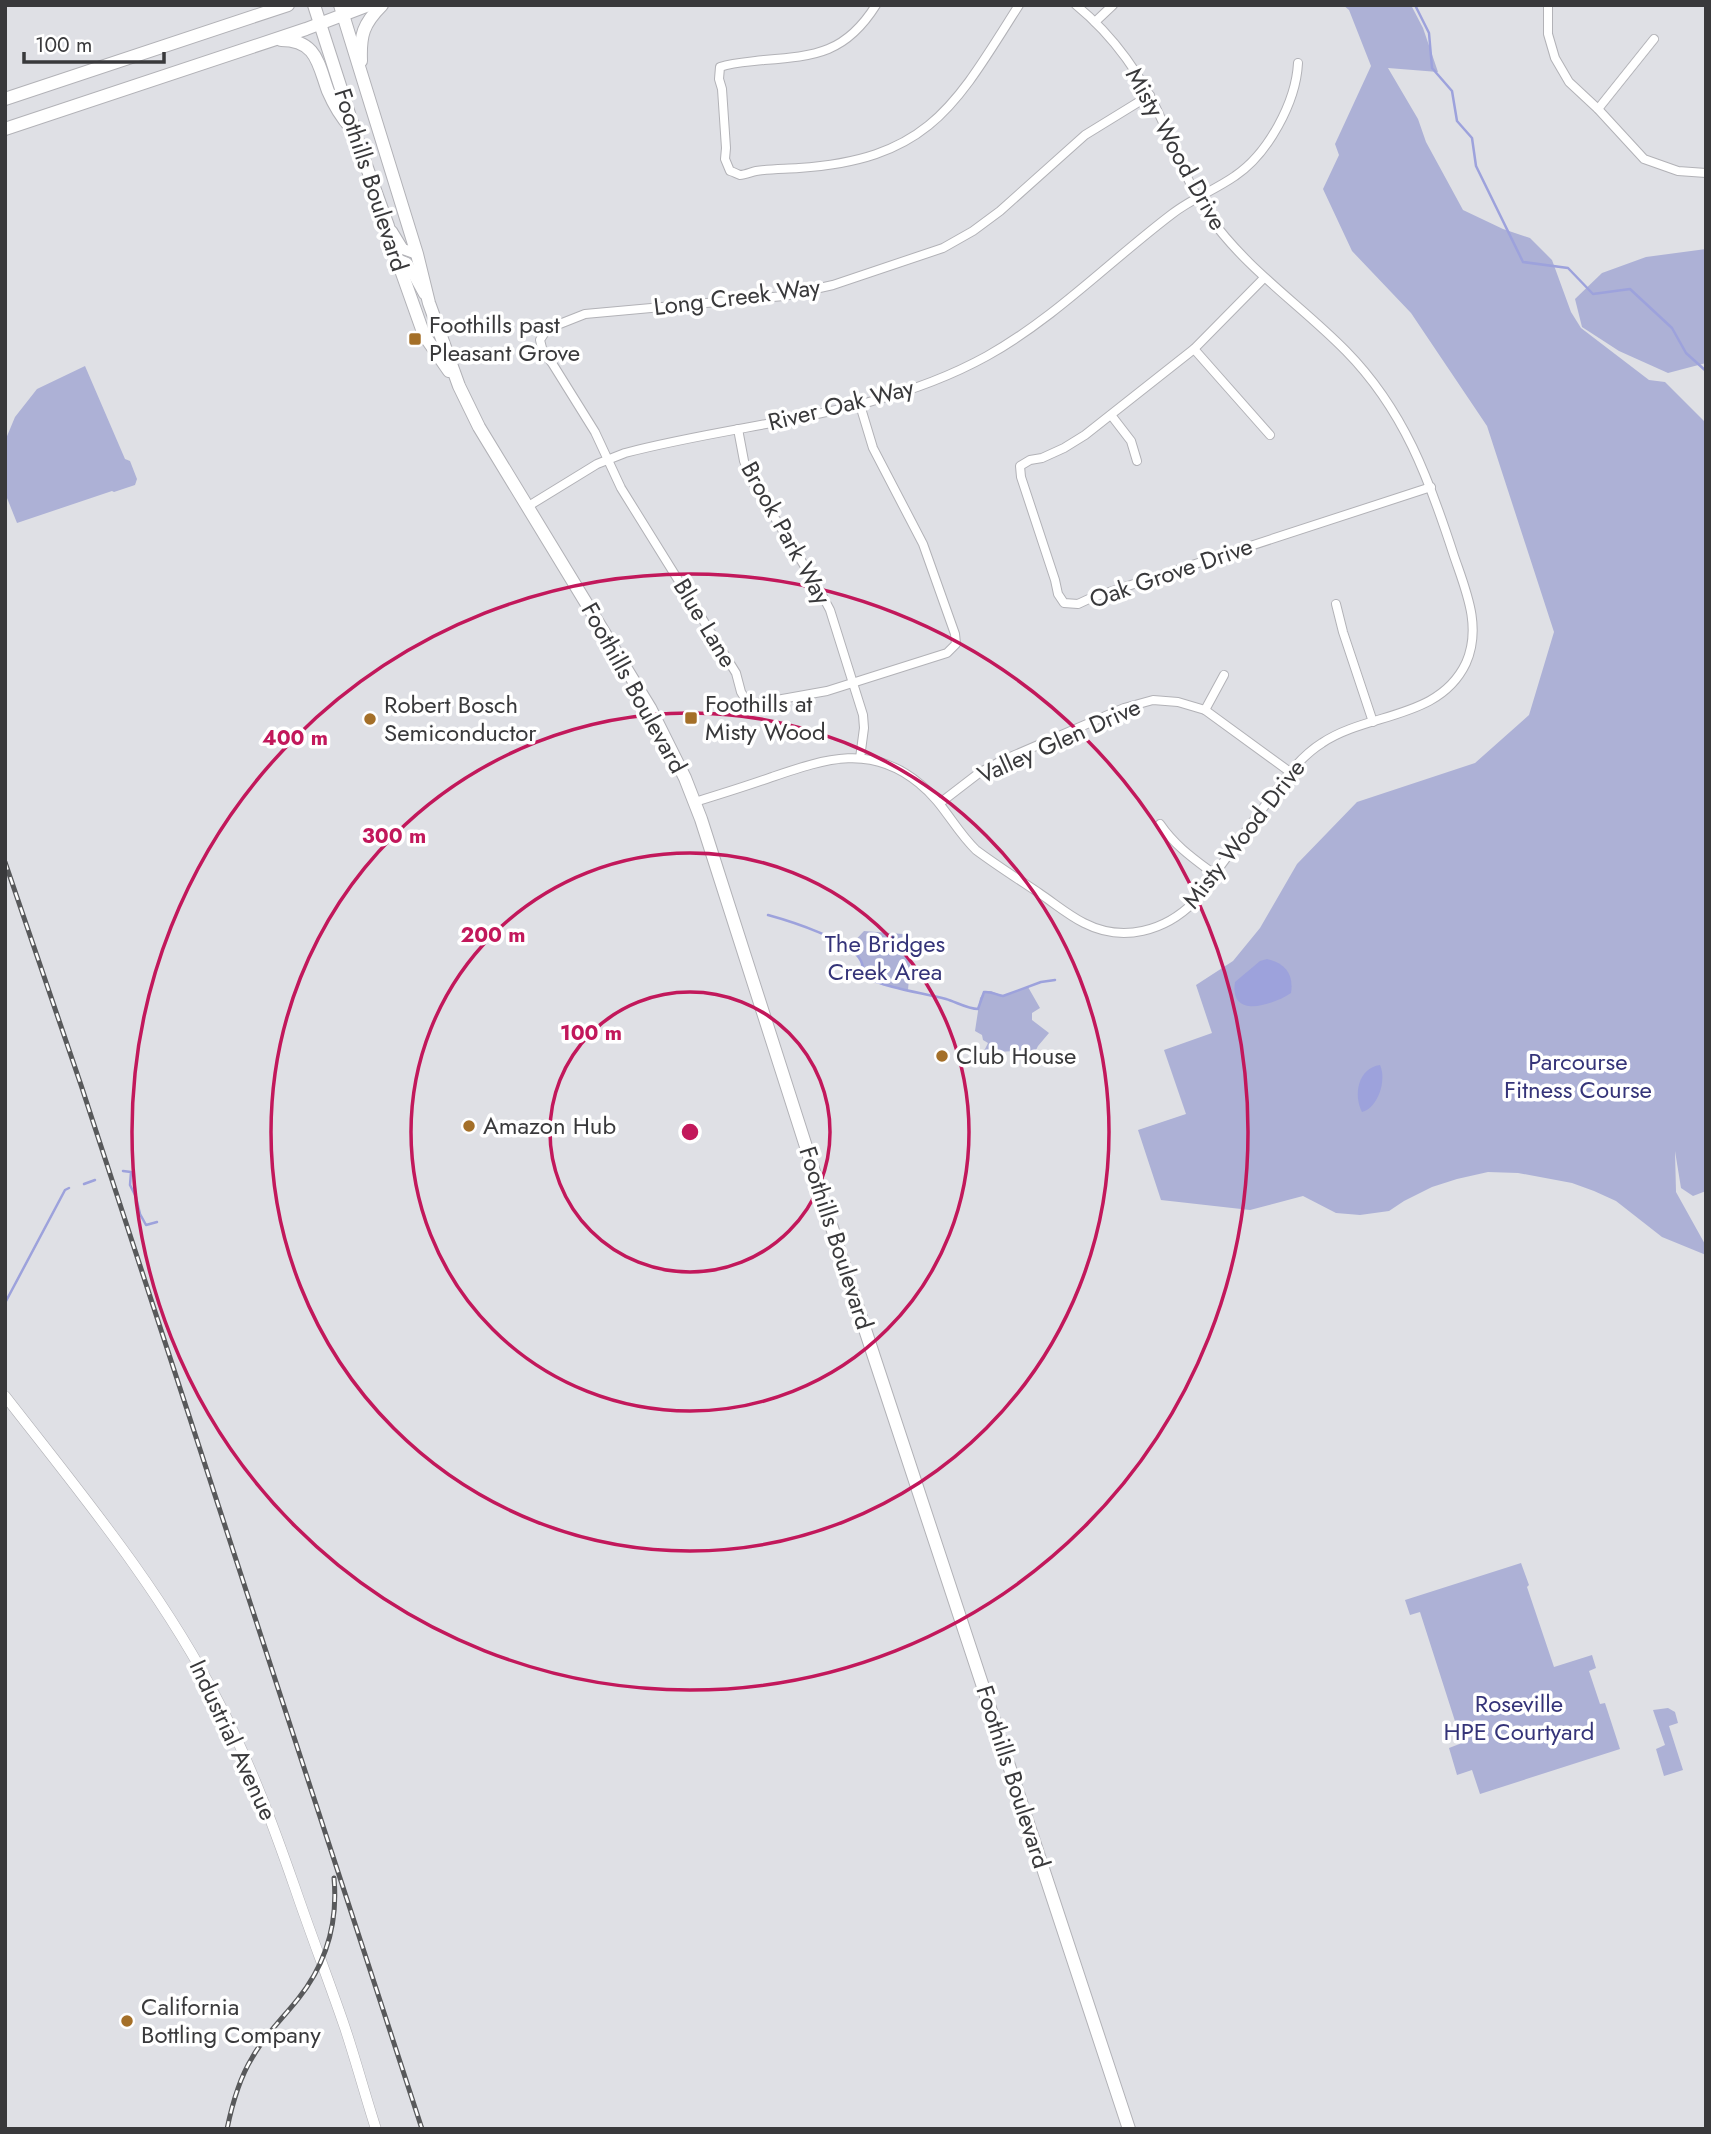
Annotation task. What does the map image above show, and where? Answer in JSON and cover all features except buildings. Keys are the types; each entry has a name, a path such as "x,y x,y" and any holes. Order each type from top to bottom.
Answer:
{"main road":[{"path":"5,99 268,9 288,5"},
{"name":"Foothills Boulevard","path":"314,5 424,335 459,386"},
{"path":"5,129 321,24 341,10 369,5"},
{"path":"361,76 361,36 371,16 382,5"},
{"name":"Foothills Boulevard","path":"341,10 417,254 429,303 459,386 479,427 666,736 695,802 847,1274 1129,2129"},
{"path":"270,41 298,42 313,52 338,114 356,134"},
{"path":"388,226 403,249 417,254"},
{"path":"397,259 407,263 429,303"}],"street":[{"path":"876,5 861,26 829,50 803,57 732,63 720,68 725,159 730,171 741,175 843,163 879,154 903,143 924,130 948,109 970,82 1019,5"},
{"name":"Misty Wood Drive","path":"695,802 827,760 860,758 876,762 902,771 922,785 940,803 963,837 976,850 1074,917 1104,931 1136,933 1168,923 1186,910 1290,772 1322,742 1346,730 1417,708 1443,693 1460,674 1470,652 1474,626 1472,614 1432,487 1408,436 1365,372 1327,332 1264,278 1230,243 1198,198 1150,95 1095,22 1076,5"},
{"path":"1095,22 1113,5"},
{"path":"1548,5 1548,34 1555,58 1569,82 1644,159 1678,171 1706,173"},
{"path":"1598,109 1654,39"},
{"name":"River Oak Way","path":"527,507 607,459 641,449 860,405 922,386 966,367 1036,325 1175,211 1245,169 1263,149 1293,92 1298,64"},
{"name":"Long Creek Way","path":"607,459 595,432 543,352 540,340 547,329 585,314 605,311 784,296 810,291 933,251 973,231 1000,211 1085,135 1150,95"},
{"name":"Oak Grove Drive","path":"1264,278 1194,349 1086,435 1064,448 1020,466 1021,477 1058,594 1064,603 1079,604 1432,487"},
{"path":"1194,349 1270,435"},
{"name":"Blue Lane","path":"607,459 621,488 736,673 747,702 758,703 827,691 947,653 956,644 955,634 923,544 873,448 860,405"},
{"path":"1111,415 1131,441 1137,461"},
{"name":"Brook Park Way","path":"738,429 744,461 752,481 826,601 863,715 860,758"},
{"path":"1336,604 1373,722"},
{"path":"1205,710 1224,675"},
{"name":"Valley Glen Drive","path":"940,803 989,767 1132,706 1153,700 1205,710 1290,772"},
{"path":"1160,824 1181,849 1214,874"},
{"name":"Industrial Avenue","path":"5,1396 120,1543 160,1600 220,1703 254,1776 273,1826 322,1960 376,2129"}],"green space":[{"name":"Parcourse Fitness Course","path":"1343,5 1411,5 1423,28 1438,72 1388,68 1418,119 1426,142 1463,210 1503,229 1530,238 1552,260 1571,312 1581,328 1649,380 1665,382 1706,423 1706,1191 1693,1196 1681,1188 1675,1151 1676,1192 1706,1246 1706,1255 1662,1237 1616,1201 1594,1191 1572,1183 1518,1173 1488,1172 1457,1179 1432,1187 1389,1211 1360,1215 1336,1213 1303,1196 1250,1210 1161,1200 1138,1130 1186,1114 1164,1050 1212,1033 1196,985 1233,961 1260,928 1297,864 1357,802 1475,763 1529,715 1554,632 1487,426 1411,313 1352,251 1323,189 1339,155 1335,144 1371,66 1349,10"},
{"path":"1706,249 1706,363 1668,373 1619,351 1582,327 1575,299 1602,273 1646,257"},
{"path":"85,366 125,459 130,461 137,479 135,485 17,523 5,493 5,441 15,417 37,389"},
{"name":"The Bridges Creek Area","path":"864,931 903,934 912,943 908,990 882,985 865,977 860,959 848,948"},
{"path":"1028,987 1040,1008 1032,1013 1032,1020 1049,1033 1032,1058 1029,1058 1028,1050 983,1053 988,1043 975,1031 980,998 984,992 991,991 1003,996"},
{"name":"Roseville HPE Courtyard","path":"1521,1563 1554,1667 1592,1655 1596,1668 1589,1671 1600,1704 1605,1703 1620,1749 1480,1794 1472,1770 1457,1775 1449,1748 1462,1743 1420,1612 1410,1615 1405,1600"},
{"path":"1668,1708 1675,1712 1678,1723 1669,1726 1683,1770 1664,1776 1656,1749 1665,1745 1653,1710"}],"shaded area":[{"path":"1267,959 1279,963 1287,970 1291,980 1291,993 1264,1005 1245,1005 1235,994 1235,982 1260,961"},
{"path":"1380,1065 1380,1093 1373,1105 1362,1112 1358,1098 1359,1083 1367,1071"}],"waterway":[{"path":"1415,5 1429,33 1432,68 1452,91 1457,121 1472,138 1476,166 1523,262 1568,268 1593,294 1630,289 1672,328 1686,353 1706,371"},
{"path":"768,915 819,932 845,946 861,961 865,977 884,985 946,999 970,1008 978,1009 984,992 1003,996 1041,982 1055,980"},
{"path":"123,1171 131,1172 130,1185 146,1225 157,1222"},
{"path":"84,1184 95,1180"},
{"path":"5,1303 65,1190 69,1188"}],"railway":[{"path":"5,862 81,1085 422,2129"},
{"path":"227,2129 247,2066 262,2042 308,1986 323,1957 332,1926 334,1878"}],"place":[{"name":"Foothills past Pleasant Grove","path":"415,339"},
{"name":"Foothills at Misty Wood","path":"691,718"},
{"name":"Robert Bosch Semiconductor","path":"370,719"},
{"name":"Club House","path":"942,1056"},
{"name":"Amazon Hub","path":"469,1126"},
{"name":"California Bottling Company","path":"127,2021"}]}
